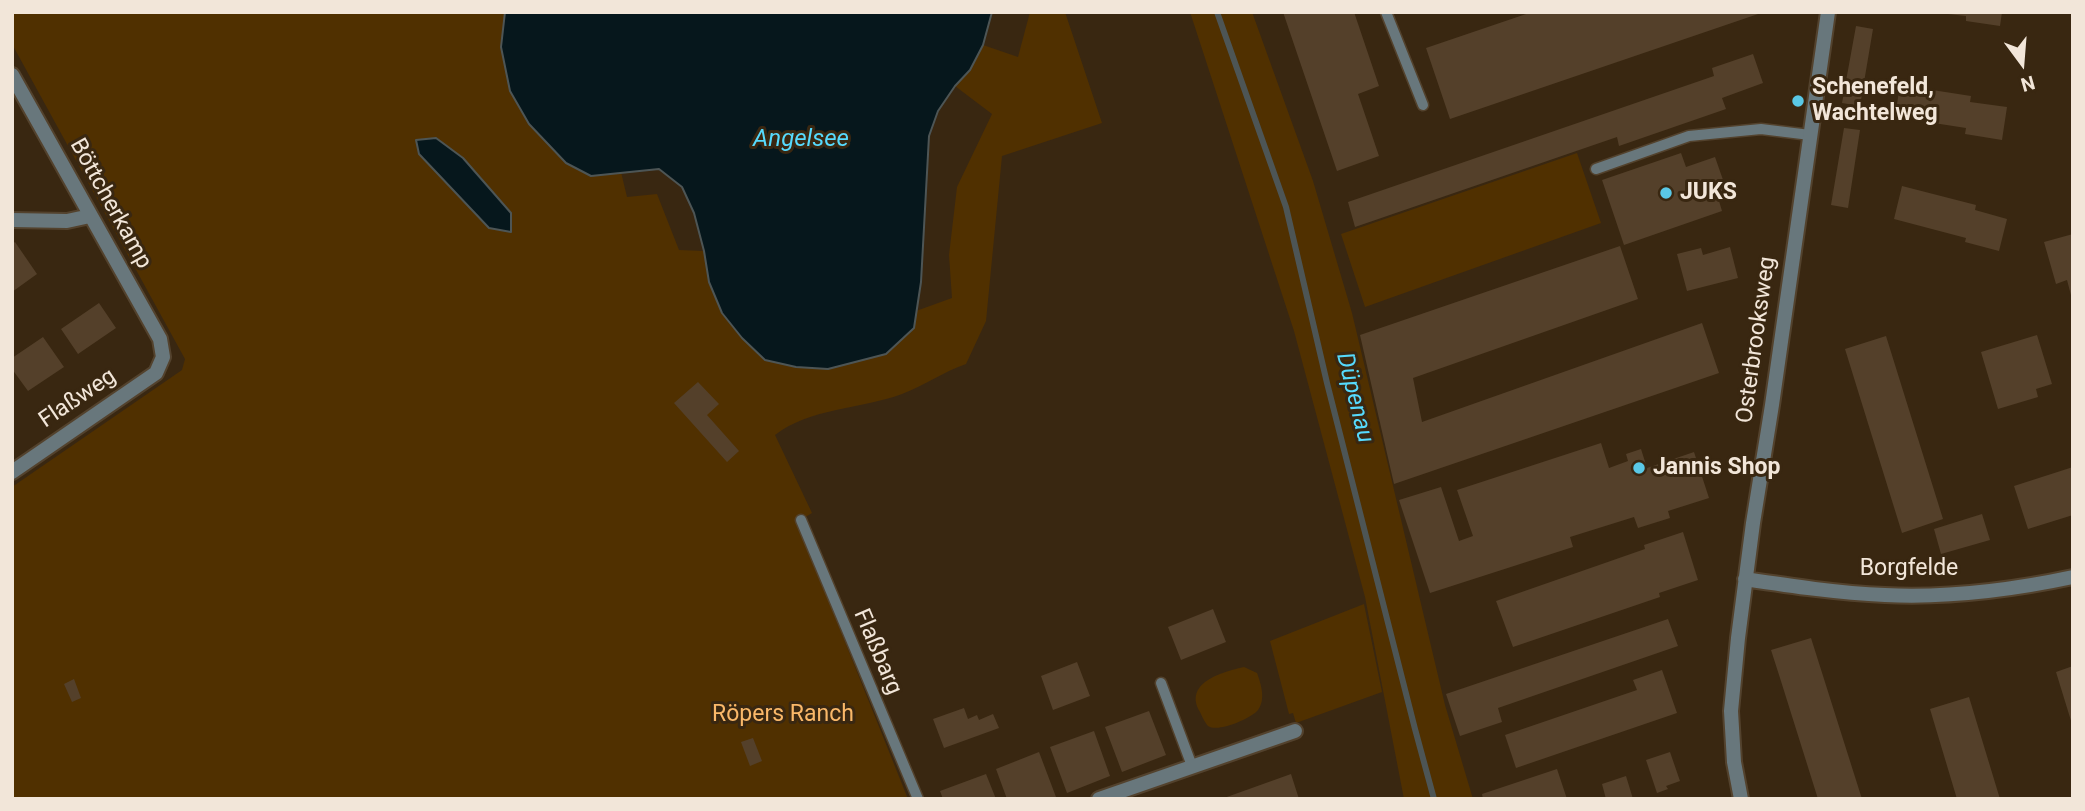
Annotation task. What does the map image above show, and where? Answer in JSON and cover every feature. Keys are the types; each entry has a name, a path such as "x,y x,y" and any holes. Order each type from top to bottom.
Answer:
{"street":[{"name":"Osterbrooksweg","path":"1741,799 1734,762 1731,710 1745,579 1828,12"},
{"name":"Böttcherkamp","path":"12,75 160,339 163,357"},
{"path":"12,220 67,221 90,216"},
{"name":"Flaßweg","path":"12,472 156,373 163,357"},
{"name":"Borgfelde","path":"1745,579 1854,593 1923,596 1978,592 2073,577"},
{"path":"1099,799 1295,731"}],"lane":[{"path":"1386,12 1423,105"},
{"path":"1596,169 1689,136 1761,129 1810,135"},
{"name":"Flaßbarg","path":"801,520 918,799"},
{"path":"1161,683 1192,766"}],"green space":[{"name":"Röpers Ranch","path":"12,12 505,12 501,47 510,91 591,176 621,172 627,197 657,194 679,250 704,251 709,282 764,360 796,367 828,369 914,328 916,311 952,298 949,255 957,187 992,114 955,86 970,70 983,45 1018,57 1030,12 1065,12 1102,123 1002,156 986,321 966,364 902,394 804,419 775,435 812,513 797,522 908,799 12,799 12,487 182,370 185,359 12,44"},
{"path":"1190,12 1252,12 1313,181 1352,313 1445,705 1473,799 1404,799 1365,597 1294,331"},
{"path":"1577,153 1601,223 1365,307 1341,234"},
{"path":"1364,604 1382,692 1296,723 1293,713 1289,714 1270,641"},
{"path":"1244,667 1257,673 1259,677 1262,696 1258,710 1234,724 1219,728 1208,726 1196,702 1201,686 1207,680 1225,672"}],"water":[{"name":"Angelsee","path":"505,12 992,12 983,45 970,70 938,111 929,136 921,282 914,328 886,354 828,369 796,367 765,360 742,338 722,313 709,282 694,213 682,187 659,169 591,176 566,163 529,124 510,91 501,47"},
{"path":"436,138 463,158 511,213 511,232 489,228 419,154 416,140"}],"building":[{"path":"1283,12 1354,12 1379,86 1358,94 1379,156 1337,171"},
{"path":"1532,12 1761,13 1450,119 1426,48"},
{"path":"1948,12 2002,12 2000,26 1966,21 1966,16"},
{"path":"1856,26 1873,29 1860,106 1842,103"},
{"path":"1753,54 1763,83 1722,98 1726,109 1619,146 1617,137 1355,227 1348,202 1714,76 1712,68"},
{"path":"1900,85 1971,96 1970,102 2007,107 2002,140 1965,134 1966,128 1895,117"},
{"path":"1844,128 1860,130 1848,208 1831,205"},
{"path":"1681,153 1686,167 1715,157 1729,197 1719,201 1722,211 1624,245 1602,180"},
{"path":"1902,186 1976,205 1975,210 2007,219 1999,251 1965,242 1966,238 1894,219"},
{"path":"2073,234 2072,299 2067,280 2056,284 2044,242"},
{"path":"15,242 37,274 12,292 12,244"},
{"path":"1620,246 1638,299 1413,378 1422,422 1702,323 1719,373 1394,484 1360,335"},
{"path":"1730,247 1738,278 1687,291 1677,254 1701,248 1703,255"},
{"path":"99,303 116,328 78,354 61,329"},
{"path":"2037,335 2052,384 2036,389 2038,397 1998,409 1981,352"},
{"path":"1886,336 1943,519 1902,533 1845,349"},
{"path":"43,337 64,367 28,391 12,369 12,358"},
{"path":"698,382 719,404 707,415 739,451 727,462 674,403"},
{"path":"1601,443 1609,468 1628,461 1626,454 1641,449 1647,468 1694,452 1709,498 1668,511 1670,518 1638,528 1634,517 1570,537 1573,547 1430,593 1399,500 1441,487 1459,541 1473,536 1457,490"},
{"path":"2073,467 2073,515 2028,529 2014,486"},
{"path":"1982,514 1990,540 1941,554 1934,529"},
{"path":"1683,532 1698,580 1659,593 1660,597 1513,647 1496,601 1645,549 1644,545"},
{"path":"1213,609 1226,642 1181,660 1168,627"},
{"path":"1668,619 1678,646 1498,708 1502,722 1460,736 1446,694"},
{"path":"1811,638 1862,799 1818,799 1771,650"},
{"path":"1077,662 1090,696 1053,710 1041,676"},
{"path":"2073,666 2073,724 2072,724 2056,672"},
{"path":"1662,670 1677,713 1516,768 1505,735 1637,690 1633,680"},
{"path":"74,679 81,698 72,702 64,684"},
{"path":"1969,697 2000,799 1957,799 1930,709"},
{"path":"964,708 968,719 977,715 979,720 993,714 999,728 944,748 933,719"},
{"path":"1149,711 1166,755 1122,772 1105,727"},
{"path":"1094,731 1110,776 1067,793 1050,747"},
{"path":"753,738 762,761 750,766 741,742"},
{"path":"1039,752 1056,797 1007,799 996,769"},
{"path":"1670,752 1680,781 1657,793 1646,760"},
{"path":"1557,769 1567,799 1483,799 1482,794"},
{"path":"986,774 996,799 943,799 940,791"},
{"path":"1291,774 1299,799 1224,799 1224,798"},
{"path":"1626,776 1633,799 1606,799 1602,784"}],"waterway":[{"name":"Düpenau","path":"1217,12 1286,207 1327,383 1434,799"}],"place":[{"name":"Schenefeld, Wachtelweg","path":"1798,101"},
{"name":"JUKS","path":"1666,193"},
{"name":"Jannis Shop","path":"1639,468"}]}
